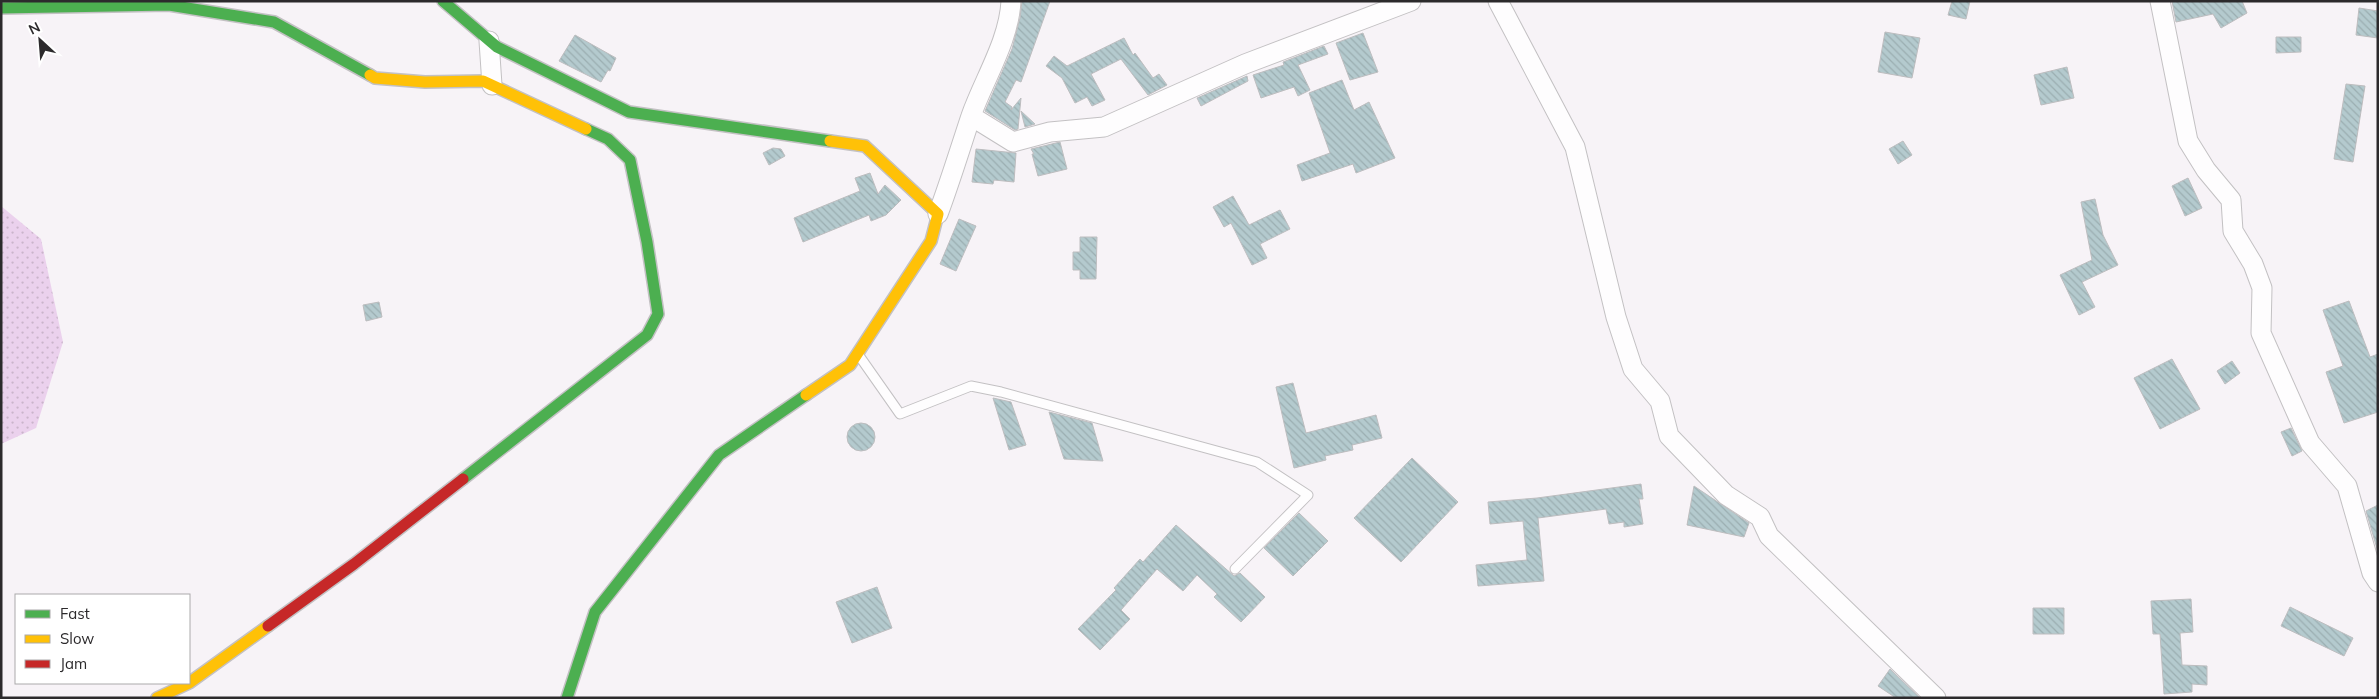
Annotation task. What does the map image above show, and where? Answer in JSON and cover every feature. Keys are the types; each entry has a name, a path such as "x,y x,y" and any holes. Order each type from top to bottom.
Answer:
{"street":[{"path":"443,1 496,47 629,112 865,146 938,214"},
{"path":"567,698 596,612 719,455 850,365 859,354 931,241 938,214 953,175 971,116 1010,20 1011,1"},
{"path":"971,116 1013,142 1050,132 1104,127 1245,64 1411,1"},
{"path":"1498,1 1575,147 1616,317 1633,369 1660,401 1669,436 1726,495 1760,517 1769,536 1936,698"},
{"path":"2160,1 2188,140 2206,170 2231,200 2233,231 2253,264 2262,288 2261,333 2310,443 2347,486 2372,573 2378,582"},
{"path":"1,8 169,5 274,22 375,78 425,82 483,80 608,139 630,160 647,242 658,314 647,335 354,564 190,682"},
{"path":"489,41 492,85"},
{"path":"156,698 187,684"}],"lane":[{"path":"859,354 900,414 971,386 1001,392 1257,462 1308,495 1235,569"}],"shaded area":[{"path":"1,206 41,239 63,342 36,428 1,444"}],"building":[{"path":"1022,1 1050,1 1021,82 1016,80 1005,102 1012,107 1011,110 1021,98 1018,129 1015,130 985,111 1012,49 1020,18"},
{"path":"1952,1 1970,1 1966,19 1948,15"},
{"path":"2172,1 2242,1 2247,13 2221,28 2213,14 2176,22"},
{"path":"2359,8 2378,11 2378,38 2356,35"},
{"path":"1885,32 1920,38 1912,78 1878,72"},
{"path":"1363,33 1378,72 1350,80 1336,43"},
{"path":"575,35 616,58 610,71 608,70 601,82 559,61"},
{"path":"2276,37 2301,37 2301,52 2276,53"},
{"path":"1124,38 1133,55 1135,53 1153,78 1159,74 1167,85 1148,95 1121,59 1091,74 1105,100 1092,106 1087,97 1075,103 1062,78 1046,66 1054,56 1067,66"},
{"path":"1324,46 1328,54 1298,65 1310,90 1298,96 1294,87 1261,98 1253,75 1284,65 1283,62"},
{"path":"2067,67 2074,98 2041,105 2034,75"},
{"path":"1247,76 1248,81 1201,106 1197,98"},
{"path":"1342,80 1354,110 1369,102 1395,158 1356,173 1353,164 1302,181 1297,165 1330,153 1309,93"},
{"path":"2346,84 2365,86 2353,162 2334,159"},
{"path":"1021,111 1035,124 1025,127"},
{"path":"1903,141 1912,155 1898,164 1889,149"},
{"path":"1060,142 1067,169 1038,176 1032,154 1034,154 1031,149"},
{"path":"773,148 781,149 785,156 769,165 763,153"},
{"path":"976,149 1016,153 1014,182 994,180 993,184 972,182"},
{"path":"870,173 878,194 885,185 901,200 886,215 871,221 869,215 803,242 794,218 860,191 855,178"},
{"path":"2188,178 2202,208 2185,216 2172,186"},
{"path":"1233,196 1249,225 1280,210 1290,229 1260,244 1267,258 1252,265 1231,223 1224,227 1213,207"},
{"path":"2095,199 2103,235 2118,265 2082,282 2095,307 2079,315 2060,275 2092,260 2081,202"},
{"path":"959,219 976,226 956,271 940,264"},
{"path":"1080,237 1097,237 1096,279 1080,279 1080,270 1073,270 1073,252 1080,252"},
{"path":"2349,301 2370,357 2378,354 2378,412 2344,423 2326,372 2343,366 2323,310"},
{"path":"379,302 382,317 366,321 363,305"},
{"path":"2172,359 2200,409 2160,429 2134,378"},
{"path":"2232,361 2240,373 2225,384 2217,371"},
{"path":"1293,383 1306,433 1376,415 1382,438 1352,445 1353,450 1325,456 1326,460 1294,468 1276,387"},
{"path":"993,398 1011,402 1026,445 1009,450"},
{"path":"1049,412 1092,423 1103,461 1064,459"},
{"path":"861,423 871,427 875,437 871,447 861,451 851,447 847,437 851,427"},
{"path":"2291,428 2302,451 2292,456 2281,432"},
{"path":"1412,458 1458,502 1401,562 1354,518"},
{"path":"1641,484 1643,499 1639,499 1643,524 1624,527 1624,522 1609,524 1606,509 1538,518 1544,581 1478,586 1476,565 1527,560 1523,521 1490,524 1488,502 1537,498"},
{"path":"1694,486 1749,523 1744,537 1687,525"},
{"path":"2378,505 2378,552 2366,511"},
{"path":"1299,513 1328,541 1293,576 1264,548"},
{"path":"1176,525 1234,576 1240,573 1265,597 1241,622 1214,597 1217,594 1197,575 1183,591 1157,569 1121,610 1130,619 1100,650 1078,629 1116,590 1114,588 1140,559 1143,562"},
{"path":"877,587 892,628 852,643 836,602"},
{"path":"2191,599 2193,632 2180,633 2182,665 2207,666 2207,685 2192,684 2192,692 2164,694 2160,634 2153,634 2151,601"},
{"path":"2290,607 2353,638 2344,656 2281,626"},
{"path":"2033,608 2064,608 2064,634 2033,634"},
{"path":"1890,669 1920,698 1896,698 1878,686"}],"traffic: fast":[{"path":"443,1 497,47 629,112 830,141"},
{"path":"1,8 169,5 274,22 370,75"},
{"path":"463,479 647,335 658,314 647,242 630,160 608,139 586,129"},
{"path":"567,698 595,612 719,455 806,395"}],"traffic: slow":[{"path":"370,75 375,78 425,82 483,81 586,129"},
{"path":"806,395 850,365 931,241 938,214 865,146 830,141"},
{"path":"190,682 268,626"},
{"path":"157,698 187,684"}],"traffic: jam":[{"path":"268,626 354,564 463,479"}]}
